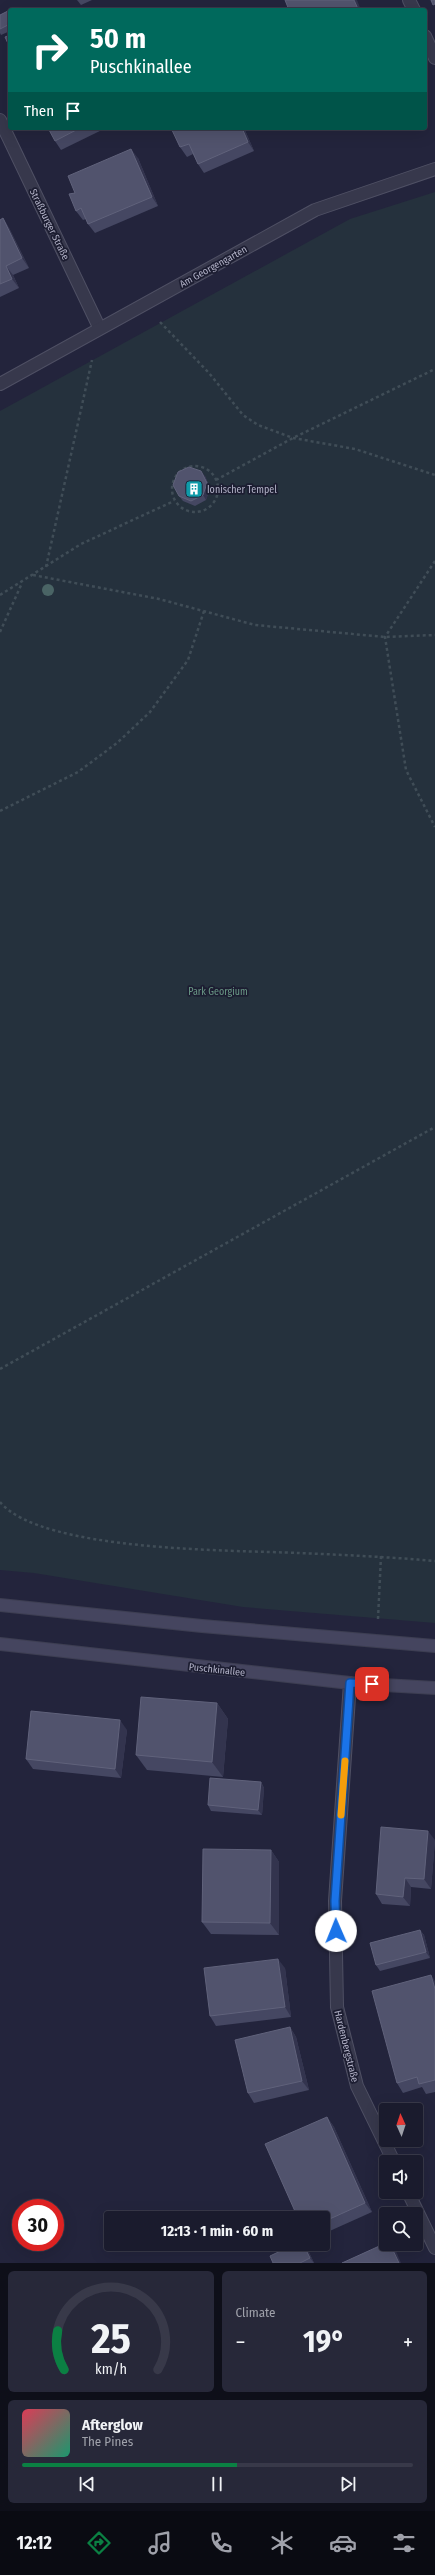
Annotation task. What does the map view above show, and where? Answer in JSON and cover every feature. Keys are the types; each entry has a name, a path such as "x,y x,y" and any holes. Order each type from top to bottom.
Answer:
{"main road":[{"path":"0,1605 210,1626 435,1646"},
{"name":"Puschkinallee","path":"0,1644 350,1683 435,1688"}],"street":[{"path":"427,40 435,58"},
{"name":"Straßburger Straße","path":"0,120 99,328"},
{"name":"Am Georgengarten","path":"0,384 315,210 435,169"},
{"name":"Hardenbergstraße","path":"350,1683 335,1901 337,2007 357,2086 391,2155"},
{"path":"411,2199 435,2248"}],"path":[{"path":"142,305 174,335 243,415 258,426 292,438 356,449 435,475"},
{"path":"46,566 99,328"},
{"path":"216,480 292,438 435,368"},
{"path":"199,466 212,473 216,480 218,495 209,508 202,511 186,510 174,501 171,486 178,472 184,468 199,466"},
{"path":"0,595 23,582 81,544 174,501"},
{"path":"435,561 385,637 406,770 435,827"},
{"path":"33,575 158,599 255,625 385,637 435,635"},
{"path":"0,632 23,582"},
{"path":"0,811 78,772 117,742 150,712 188,660 204,611"},
{"path":"0,1369 435,1127"},
{"path":"0,1502 5,1508 33,1525 78,1536 130,1545 435,1561"}],"green space":[{"name":"Park Georgium","path":"435,192 435,1623 243,1607 34,1573 0,1570 0,411 350,219"}],"building":[{"path":"285,0 354,0 358,8 288,8"},
{"path":"431,0 435,0 435,4 433,5"},
{"path":"8,11 8,25 0,29 0,15"},
{"path":"8,36 8,44 5,37"},
{"path":"49,130 76,130 55,141"},
{"path":"172,130 243,130 248,142 198,164 189,144 180,147"},
{"path":"131,149 152,197 88,224 81,208 76,211 69,194 75,193 68,176"},
{"path":"3,218 22,258 6,266 12,279 0,284 0,220"},
{"name":"Ionischer Tempel","path":"189,467 201,471 207,483 203,495 191,501 179,496 173,485 178,472"},
{"path":"141,1697 217,1703 212,1762 136,1755"},
{"path":"31,1711 120,1720 115,1769 26,1759"},
{"path":"210,1778 261,1782 258,1810 208,1805"},
{"path":"381,1827 428,1831 424,1879 405,1878 403,1897 376,1894"},
{"path":"203,1849 271,1850 270,1923 202,1922"},
{"path":"420,1930 426,1952 376,1965 370,1943"},
{"path":"278,1959 285,2007 210,2016 204,1968"},
{"path":"431,1975 435,1989 435,2080 419,2084 417,2077 397,2083 372,1991"},
{"path":"290,2027 302,2081 248,2093 235,2040"},
{"path":"327,2117 365,2203 330,2219 330,2211 295,2211 265,2144"},
{"path":"379,2246 379,2251 393,2251 399,2263 342,2263"},
{"path":"280,2251 306,2251 310,2258 300,2263 273,2263 270,2256"}],"slow traffic":[{"path":"341,1815 345,1761"}],"place":[{"name":"Ionischer Tempel","path":"194,489"}],"route":[{"path":"336,1931 335,1901 350,1683 372,1684"}]}
